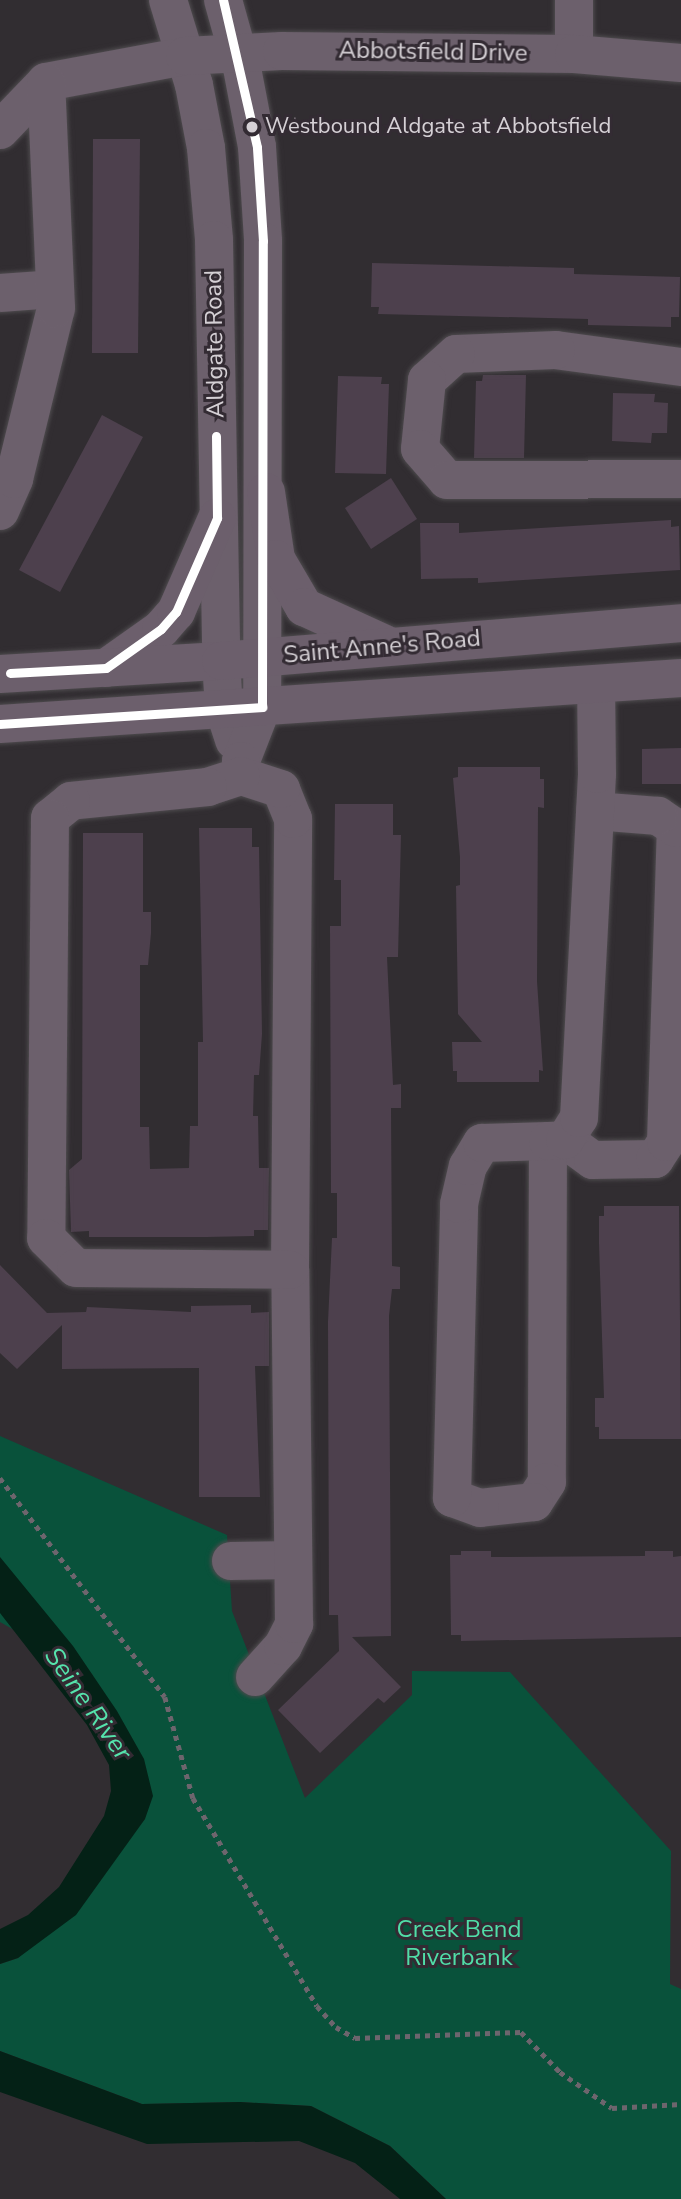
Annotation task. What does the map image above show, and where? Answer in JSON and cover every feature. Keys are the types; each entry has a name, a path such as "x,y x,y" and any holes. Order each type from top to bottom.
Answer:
{"main road":[{"path":"266,492 276,559 304,607 394,648"},
{"path":"106,668 161,629 176,612 217,518"},
{"name":"Saint Anne's Road","path":"0,674 222,661 681,624"},
{"name":"Saint Anne's Road","path":"0,723 681,678"}],"street":[{"name":"Aldgate Road","path":"168,0 185,56 206,148 214,240 217,518 224,709 241,768"},
{"name":"Aldgate Road","path":"223,0 238,52 257,147 263,241 266,492 262,707 241,768"},
{"path":"573,54 574,0"},
{"name":"Abbotsfield Drive","path":"46,82 185,56 238,52 573,54 681,63"},
{"path":"0,130 46,82"},
{"path":"0,511 18,466 56,308 46,82"},
{"path":"0,293 55,289"},
{"path":"681,367 556,350 456,354 427,380 420,449 447,480 681,479"},
{"path":"595,811 658,816 676,828 667,1142 655,1159 593,1160 557,1141 482,1143 468,1166 459,1203 452,1498 480,1508 534,1502 547,1482 557,1141 579,1118 595,811 596,684"},
{"path":"255,1677 283,1646 294,1624 290,1269 293,819 281,789 241,768 208,787 71,801 50,818 46,1238 76,1268 290,1269"},
{"path":"231,1561 293,1560"}],"path":[{"path":"0,1478 164,1697 193,1798 317,2006 336,2028 355,2038 521,2032 559,2072 612,2108 681,2104"}],"green space":[{"name":"Creek Bend Riverbank","path":"0,1436 227,1535 232,1611 305,1798 412,1695 412,1671 510,1672 671,1851 670,1984 681,1989 681,2199 446,2199 390,2146 311,2106 240,2102 142,2104 0,2051 0,1964 18,1958 145,1819 92,1674 0,1622"}],"water":[{"name":"Seine River","path":"0,1557 73,1646 117,1711 144,1759 153,1796 145,1819 76,1915 18,1958 0,1964 0,1929 28,1915 59,1887 104,1816 111,1791 109,1765 87,1725 0,1613"},
{"path":"0,2051 142,2104 240,2102 311,2106 390,2146 446,2199 400,2199 355,2163 299,2141 147,2144 0,2092"}],"building":[{"path":"93,139 140,139 138,353 92,353"},
{"path":"372,263 574,268 574,274 680,277 679,317 671,317 671,327 588,325 588,319 378,314 379,307 371,307"},
{"path":"483,375 526,375 524,458 474,458 476,381 482,381"},
{"path":"338,376 382,377 381,384 389,384 386,474 335,473"},
{"path":"613,393 655,394 654,402 668,403 667,433 652,433 651,443 612,441"},
{"path":"102,415 143,437 60,592 19,570"},
{"path":"391,478 417,519 371,549 345,508"},
{"path":"671,520 671,527 679,526 680,570 478,583 478,578 421,579 420,523 459,523 459,533"},
{"path":"681,748 681,784 642,784 642,749"},
{"path":"458,767 540,767 540,779 544,779 544,808 538,807 537,981 543,1071 539,1070 539,1082 457,1082 457,1071 453,1071 452,1042 482,1042 458,1014 456,886 460,885 460,857 453,778 458,777"},
{"path":"335,804 393,804 393,835 401,835 398,957 387,957 393,1085 401,1084 401,1108 391,1108 392,1266 400,1267 400,1289 392,1289 389,1316 391,1636 352,1637 401,1687 384,1703 378,1698 320,1753 278,1710 339,1651 338,1615 329,1615 328,1322 332,1238 337,1238 337,1193 331,1193 330,926 341,926 341,880 334,880"},
{"path":"199,828 252,828 252,847 259,847 262,1034 259,1075 254,1075 253,1116 258,1116 259,1168 269,1168 268,1230 254,1230 254,1236 206,1237 89,1237 89,1231 71,1232 69,1170 82,1159 83,833 143,833 143,912 151,912 151,933 148,965 140,965 140,1127 149,1127 150,1169 189,1168 190,1126 198,1126 198,1042 203,1042"},
{"path":"604,1206 679,1206 681,1439 599,1439 599,1427 595,1427 595,1398 604,1398 599,1216 604,1216"},
{"path":"0,1265 47,1313 86,1312 87,1307 191,1312 191,1306 251,1305 251,1313 269,1312 269,1366 255,1366 260,1497 199,1497 199,1368 62,1369 62,1325 17,1369 0,1353"},
{"path":"461,1551 491,1551 491,1557 645,1556 645,1551 673,1551 673,1557 681,1556 681,1637 461,1641 461,1635 451,1635 450,1555 461,1555"}],"transit line":[{"path":"0,724 262,707 263,241 257,147 223,0"},
{"path":"10,673 106,668 161,629 176,612 217,518 216,436"}],"place":[{"name":"Westbound Aldgate at Abbotsfield","path":"252,127"}]}
